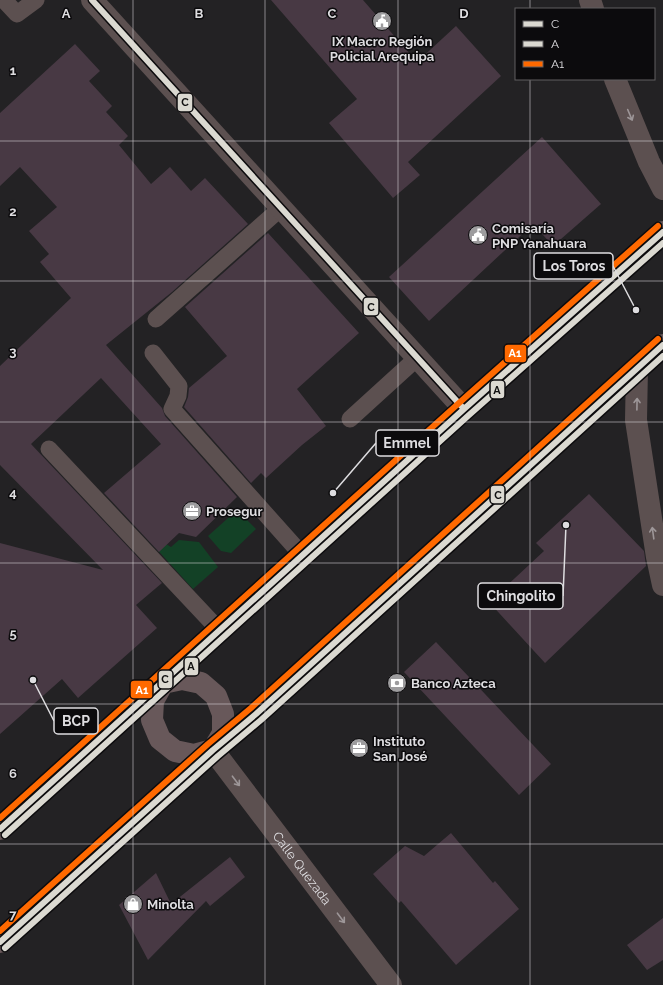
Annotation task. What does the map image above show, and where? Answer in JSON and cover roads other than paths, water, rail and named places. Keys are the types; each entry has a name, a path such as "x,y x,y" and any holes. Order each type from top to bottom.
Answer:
{"main road":[{"path":"0,829 464,409 663,232"},
{"path":"0,942 213,750 262,709 663,345"},
{"path":"182,679 200,683 216,696 223,714 223,733 213,750 194,755 175,751 160,739 152,720 154,701 162,683 182,679"}],"street":[{"path":"92,0 464,409"},
{"path":"615,80 663,190"},
{"path":"637,368 636,420 657,557 663,585"},
{"name":"Calle Quezada","path":"213,750 392,985"}],"lane":[{"path":"4,0 17,14 36,0"},
{"path":"156,319 281,208"},
{"path":"153,353 179,386 178,396 172,409 303,556"},
{"path":"350,419 417,358"},
{"path":"49,449 220,631"}],"place":[{"name":"IX Macro Región Policial Arequipa","path":"382,21"},
{"name":"Comisaría PNP Yanahuara","path":"478,235"},
{"name":"Los Toros","path":"636,310"},
{"name":"Emmel","path":"333,493"},
{"name":"Prosegur","path":"192,511"},
{"name":"Chingolito","path":"566,525"},
{"name":"BCP","path":"33,680"},
{"name":"Banco Azteca","path":"397,683"},
{"name":"Instituto San José","path":"359,748"},
{"name":"Minolta","path":"133,904"}]}
